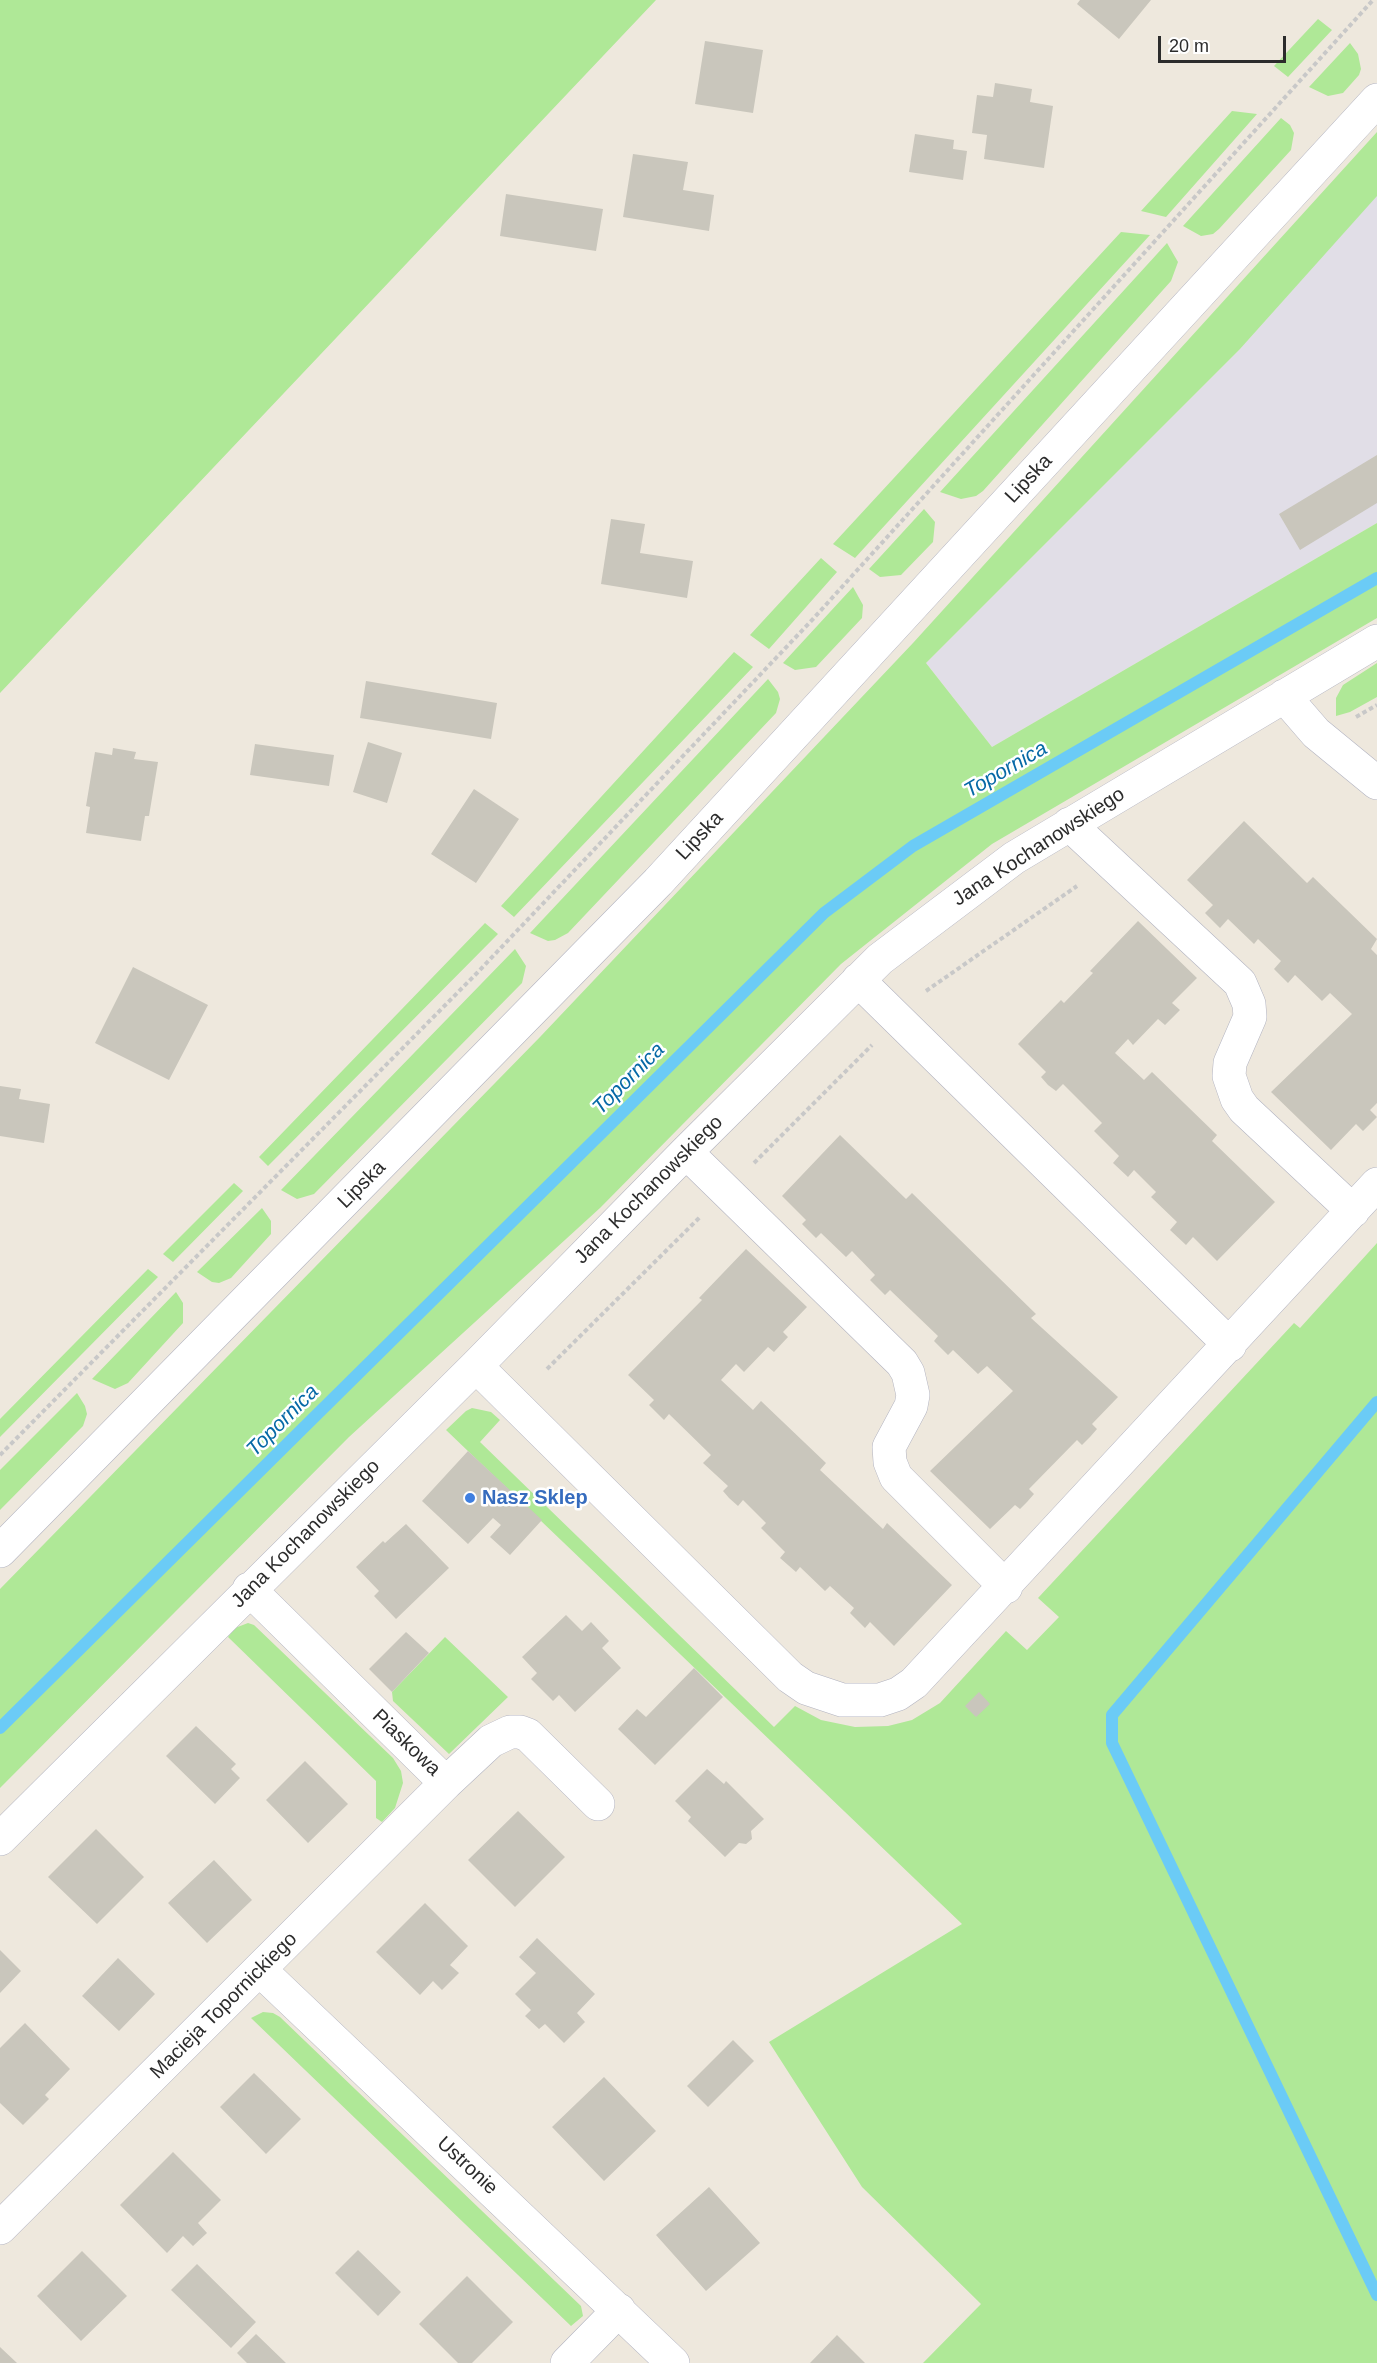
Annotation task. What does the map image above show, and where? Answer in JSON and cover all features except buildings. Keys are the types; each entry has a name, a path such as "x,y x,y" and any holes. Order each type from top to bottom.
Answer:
{"street":[{"name":"Lipska","path":"0,1551 658,882 1377,100"},
{"name":"Jana Kochanowskiego","path":"0,1839 249,1589 476,1366 858,980 909,935 1014,858 1377,641"},
{"path":"1284,696 1316,733 1377,783"},
{"path":"1069,824 1240,983 1250,1004 1250,1017 1230,1063 1229,1076 1237,1099 1353,1211"},
{"path":"858,980 1230,1345"},
{"path":"686,1152 902,1363 908,1373 913,1395 911,1406 889,1447 890,1462 896,1477 1006,1587"},
{"path":"476,1366 790,1677 806,1688 842,1700 862,1702 880,1700 898,1694 914,1683 1006,1587 1377,1184"},
{"name":"Piaskowa","path":"249,1589 446,1783 499,1735 520,1732 528,1735 598,1804"},
{"name":"Macieja Topornickiego","path":"0,2228 446,1783"},
{"name":"Ustronie","path":"260,1970 620,2310 673,2363"},
{"path":"567,2363 620,2310"}],"path":[{"path":"0,1455 477,974 813,619 1373,0"},
{"path":"1316,733 1342,724 1377,705"},
{"path":"547,1369 926,990 1090,877 1100,853"}],"shaded area":[{"path":"1377,195 1377,523 992,747 926,663 1240,349"}],"green space":[{"path":"0,0 656,0 0,693"},
{"path":"1318,19 1332,30 1288,77 1274,66"},
{"path":"1350,43 1358,54 1361,69 1359,75 1343,93 1328,96 1309,87"},
{"path":"1232,111 1257,114 1166,217 1141,211"},
{"path":"1281,118 1290,125 1294,133 1291,150 1213,234 1201,236 1183,226"},
{"path":"1377,132 1377,196 1240,349 926,663 992,747 1377,523 1377,618 992,844 841,964 600,1208 349,1437 0,1788 0,1589 540,1037 913,643"},
{"path":"1121,232 1150,235 855,558 833,544"},
{"path":"1167,243 1178,262 1171,281 983,491 976,496 961,499 940,492"},
{"path":"924,509 935,522 933,542 901,575 880,577 869,569"},
{"path":"821,558 837,572 769,649 750,635"},
{"path":"853,587 863,605 862,618 816,667 795,670 783,663"},
{"path":"734,652 753,667 514,917 501,906"},
{"path":"1377,663 1377,697 1350,712 1336,716 1336,698 1343,685"},
{"path":"768,679 778,692 780,699 776,713 568,933 548,941 530,933"},
{"path":"485,923 498,934 268,1166 259,1157"},
{"path":"515,949 526,966 522,983 314,1194 297,1199 281,1190"},
{"path":"234,1183 243,1191 173,1262 163,1254"},
{"path":"262,1208 271,1221 271,1234 231,1278 219,1283 212,1282 197,1272"},
{"path":"1377,1243 1377,2363 923,2363 981,2304 862,2187 769,2042 962,1924 446,1430 472,1408 491,1412 500,1420 480,1442 774,1727 795,1706 821,1720 855,1727 888,1726 912,1720 940,1703 1006,1631 1027,1650 1059,1617 1038,1598 1294,1323 1300,1328"},
{"path":"148,1269 158,1277 0,1437 0,1419"},
{"path":"176,1292 183,1303 183,1323 128,1383 115,1389 92,1379"},
{"path":"77,1393 87,1414 83,1426 0,1510 0,1470"},
{"path":"248,1623 254,1625 393,1758 401,1771 403,1783 395,1808 382,1822 376,1818 376,1781 228,1637 235,1628"},
{"path":"445,1637 508,1697 449,1754 393,1701 392,1692"},
{"path":"263,2012 273,2013 280,2017 581,2306 583,2316 571,2326 251,2018"}],"waterway":[{"name":"Topornica","path":"0,1728 824,913 913,846 1377,578"},
{"path":"1377,1402 1112,1715 1112,1743 1377,2295"}],"place":[{"name":"Nasz Sklep","path":"470,1498"}]}
